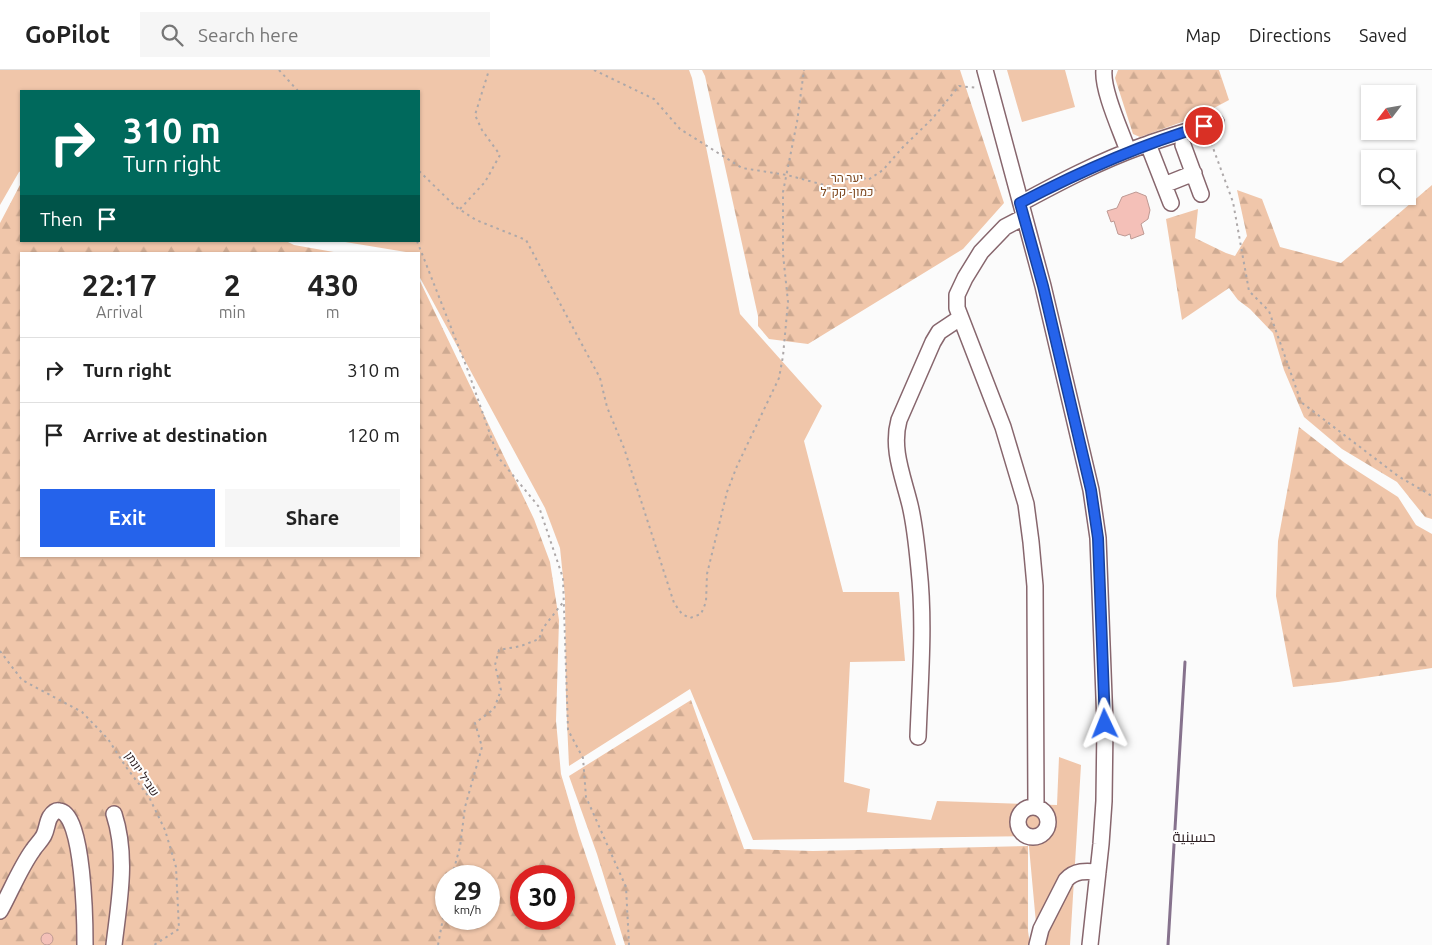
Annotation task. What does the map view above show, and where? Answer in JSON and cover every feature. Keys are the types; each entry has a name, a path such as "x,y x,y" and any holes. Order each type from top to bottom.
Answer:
{"street":[{"path":"984,70 1043,286 1091,490 1098,538 1105,724 1104,802 1090,945"},
{"path":"1104,70 1103,76 1107,91 1128,152"},
{"path":"1036,807 1034,586 1026,504 1004,427 960,318 957,308 957,295 981,252 1005,227 1014,221 1022,210 1079,172 1148,144 1210,124"},
{"path":"1148,144 1171,203"},
{"path":"1183,145 1201,194"},
{"path":"1164,185 1194,173"},
{"path":"918,736 921,646 920,571 910,505 896,452 896,432 899,420 933,342 940,332 960,318"},
{"path":"0,911 33,850 45,833 49,818 54,812 59,810 69,818 74,827 78,846 85,918 85,945"},
{"path":"114,814 118,826 122,867 121,900 114,945"},
{"path":"1037,945 1041,929 1066,880 1080,872 1098,872"}],"path":[{"path":"279,70 297,90"},
{"path":"460,209 485,182 500,156 482,130 475,115 489,70"},
{"path":"594,70 654,99 680,129 742,168 787,175 828,186 858,175 868,180 883,170 903,147 932,119 959,86 990,90"},
{"path":"420,172 460,209 476,220 526,240 600,378 607,407 624,448 674,603 682,614 690,618 701,614 706,602 707,574 727,492 737,466 779,378 788,302 783,254 784,192 797,122 804,70"},
{"path":"1210,124 1233,202 1248,291 1269,311 1302,402 1398,476 1432,496"},
{"path":"417,242 467,368 498,457 539,507 563,578 568,730 583,758 586,797 626,887 629,945"},
{"path":"455,865 460,847 466,807 482,746 475,723 494,710 501,690 495,665 499,650 521,646 539,639 544,628 564,601"},
{"name":"שביל יונתן","path":"0,651 22,680 82,712 108,739 149,797 165,830 176,867 178,930 154,945"},
{"path":"438,945 441,930"}],"green space":[{"path":"0,70 689,70 740,314 822,406 804,441 843,592 899,592 905,661 850,662 844,782 870,789 867,812 931,820 937,801 1057,805 1059,757 1081,765 1070,945 1038,945 1028,836 753,840 690,689 569,766 565,597 560,548 545,508 420,278 420,252 406,252 345,242 420,242 420,90 20,90 20,172 0,205"},
{"name":"יער הר כמון- קק\"ל","path":"702,70 960,70 1004,203 963,249 808,344 769,339 758,326 758,316 705,76"},
{"path":"1007,70 1065,70 1075,107 1022,122"},
{"path":"1118,70 1219,70 1229,100 1199,116 1140,137 1133,134 1115,78"},
{"path":"20,185 20,242 288,242 294,245 334,252 20,252 20,557 420,557 420,281 534,519 550,562 559,620 556,721 561,774 579,835 616,945 0,945 0,223"},
{"path":"1432,185 1432,519 1425,517 1397,482 1342,449 1304,417 1284,370 1273,333 1250,309 1238,300 1229,288 1182,320 1166,219 1198,209 1195,238 1235,256 1247,236 1237,190 1262,199 1280,247 1341,263 1409,205 1416,205 1416,199"},
{"path":"1299,427 1345,463 1398,497 1416,525 1432,534 1432,668 1293,687 1276,596 1278,541"},
{"path":"691,700 744,849 813,851 1028,846 1028,931 1030,945 625,945 597,854 569,776"}],"building":[{"path":"1136,192 1146,196 1150,210 1148,219 1141,224 1144,234 1131,239 1130,234 1125,236 1118,234 1114,221 1111,222 1107,211 1117,208 1122,197"},
{"path":"45,933 49,933 53,939 49,945 45,945 41,941 41,937"}],"waterway":[{"path":"1168,945 1185,662"}],"district":[{"name":"حسينية","path":"1194,837"}],"route":[{"path":"1105,724 1098,538 1091,490 1043,286 1020,203 1079,172 1111,158 1172,135 1204,126"}]}
